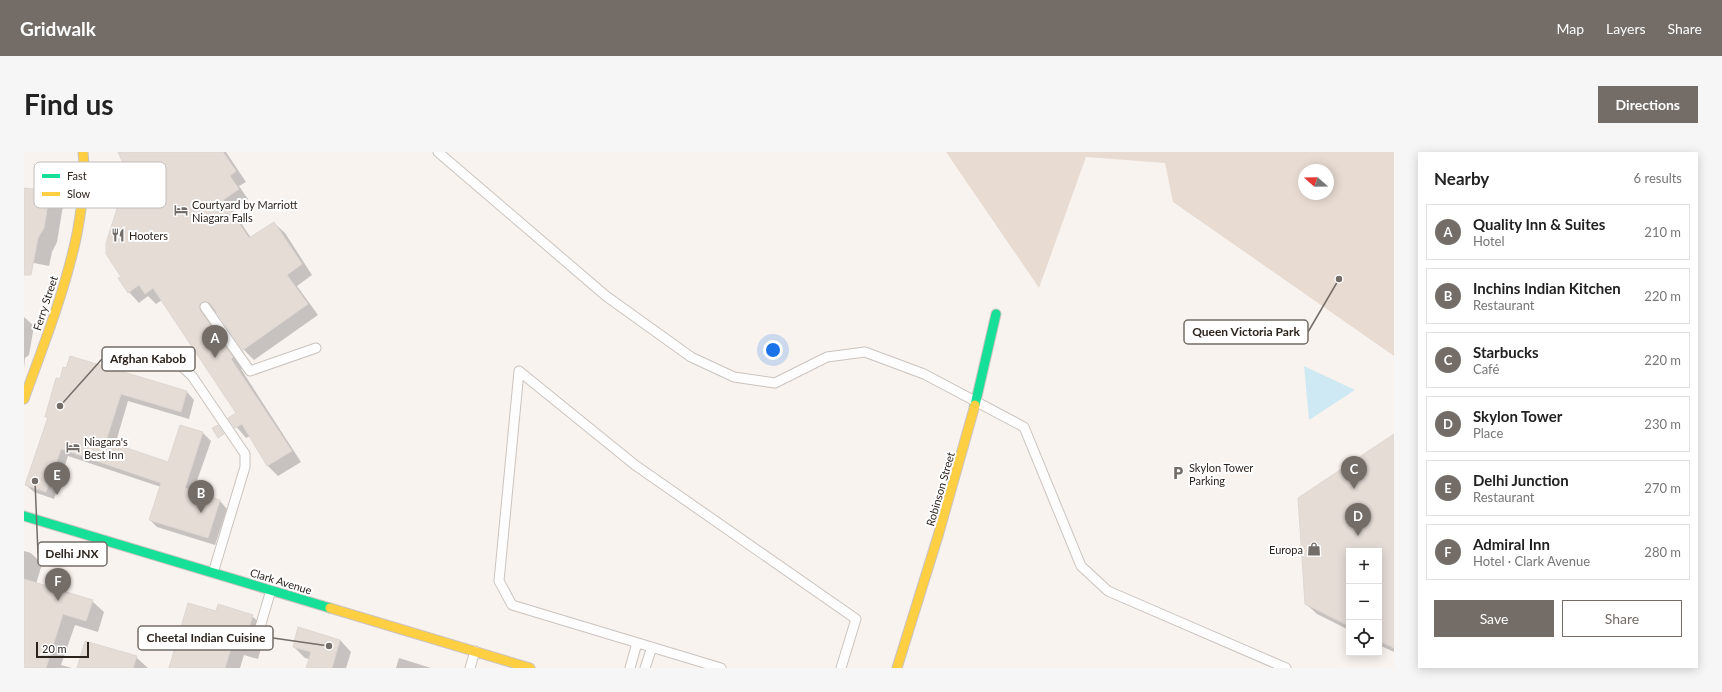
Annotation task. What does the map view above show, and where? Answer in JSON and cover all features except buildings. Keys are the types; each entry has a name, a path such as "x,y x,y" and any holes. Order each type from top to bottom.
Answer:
{"street":[{"name":"Ferry Street","path":"83,152 84,162"},
{"name":"Ferry Street","path":"24,399 60,301 81,208"},
{"name":"Robinson Street","path":"897,668 942,527 976,401 996,314"},
{"name":"Clark Avenue","path":"24,516 475,652 488,659 530,668"}],"lane":[{"path":"438,152 606,296 691,357 734,378 775,383 827,357 865,352 924,374 1024,427 1081,566 1108,591 1286,668"},
{"path":"205,307 250,371 316,348"},
{"path":"176,361 192,376 245,454 245,467 213,573"},
{"path":"721,668 512,605 500,581 519,371 635,465 856,619 841,668"},
{"path":"255,644 271,590"},
{"path":"630,668 637,643"},
{"path":"645,668 652,647"},
{"path":"470,668 475,652"}],"shaded area":[{"path":"946,152 1394,152 1394,356 1173,202 1165,163 1086,157 1039,288"}],"water":[{"path":"1304,366 1355,390 1309,420"}],"traffic: fast":[{"path":"975,405 996,314"},
{"path":"24,516 330,608"}],"traffic: slow":[{"path":"83,152 84,162"},
{"path":"24,399 54,317 72,255 81,208"},
{"path":"897,668 938,536 975,405"},
{"path":"330,608 530,668"}],"place":[{"name":"Courtyard by Marriott Niagara Falls","path":"181,210"},
{"name":"Hooters","path":"118,235"},
{"name":"Queen Victoria Park","path":"1339,279"},
{"name":"Quality Inn & Suites","path":"215,358"},
{"name":"Afghan Kabob","path":"60,406"},
{"name":"Niagara's Best Inn","path":"73,447"},
{"name":"Skylon Tower Parking","path":"1178,473"},
{"name":"Delhi JNX","path":"35,481"},
{"name":"Starbucks","path":"1354,489"},
{"name":"Delhi Junction","path":"57,495"},
{"name":"Inchins Indian Kitchen","path":"201,513"},
{"name":"Skylon Tower","path":"1358,536"},
{"name":"Europa","path":"1314,549"},
{"name":"Admiral Inn","path":"58,601"},
{"name":"Cheetal Indian Cuisine","path":"329,646"}]}
